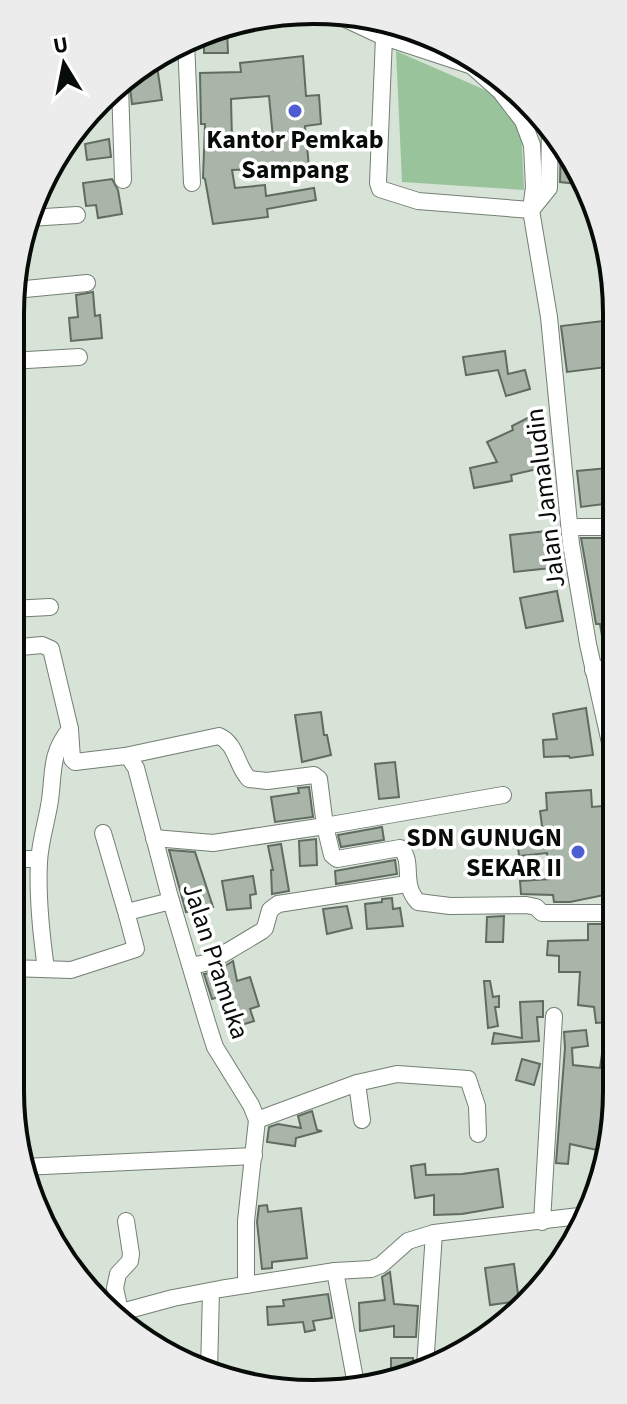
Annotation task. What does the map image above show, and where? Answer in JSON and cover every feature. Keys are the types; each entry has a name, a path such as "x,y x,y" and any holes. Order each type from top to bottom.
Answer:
{"street":[{"path":"368,30 438,52"},
{"path":"384,37 380,189 418,201 531,210 549,188 550,147"},
{"path":"187,53 192,183"},
{"name":"Jalan Jamaludin","path":"499,92 527,126 534,167 531,210 549,317 570,527 603,717"},
{"path":"120,98 123,180"},
{"path":"40,217 77,215"},
{"path":"25,289 87,283"},
{"path":"24,360 79,357"},
{"path":"570,527 603,527"},
{"path":"24,608 50,607"},
{"path":"24,647 42,645 51,649 70,729 70,756 75,762 125,756 219,736 233,748 240,770 249,779 267,781 314,775 319,779 332,855 337,859 400,848 407,855 407,884 418,902 450,906 526,905 536,907 542,913 603,913"},
{"path":"593,670 603,669"},
{"path":"46,969 41,930 39,859 54,756 70,729"},
{"name":"Jalan Pramuka","path":"125,756 136,768 171,901 215,1047 257,1120"},
{"path":"154,838 213,843 503,795"},
{"path":"24,968 71,970 136,949 103,833"},
{"path":"24,859 39,859"},
{"path":"191,966 210,962 262,931 270,910 278,904 407,884"},
{"path":"127,915 131,911 171,901"},
{"path":"542,1222 554,1016"},
{"path":"246,1285 246,1221 257,1120 357,1083 397,1074 468,1079 477,1106 478,1134"},
{"path":"357,1083 362,1120"},
{"path":"34,1166 254,1156"},
{"path":"126,1311 246,1285 335,1271 371,1269 381,1265 408,1241 434,1233 574,1217"},
{"path":"116,1302 118,1274 130,1261 131,1254 126,1221"},
{"path":"426,1357 434,1233"},
{"path":"335,1271 355,1377"},
{"path":"209,1361 211,1291"}],"green space":[{"path":"396,51 499,96 521,125 524,190 402,182"}],"building":[{"path":"227,37 228,53 204,53 204,46"},
{"path":"303,56 306,96 319,95 321,124 305,126 309,167 232,170 235,188 265,185 266,196 314,188 316,200 267,209 268,217 213,224 203,178 205,124 201,124 200,73 241,72 240,63","holes":["269,96 273,138 232,141 231,99"]},
{"path":"158,70 162,100 132,104 130,90"},
{"path":"109,139 111,157 87,160 85,144"},
{"path":"560,163 572,183 560,182"},
{"path":"112,179 118,190 122,214 98,218 96,205 86,206 83,183"},
{"path":"93,292 95,316 100,315 102,338 71,341 69,318 78,317 76,295"},
{"path":"603,321 603,368 567,372 561,326"},
{"path":"505,351 508,374 525,370 530,389 506,396 498,370 466,375 463,357"},
{"path":"539,412 546,467 511,475 512,481 474,488 470,468 497,462 487,442 513,430 512,426"},
{"path":"603,468 603,504 581,507 577,471"},
{"path":"556,530 560,567 514,572 510,535"},
{"path":"581,538 603,538 603,642 600,624 596,624"},
{"path":"557,591 563,621 526,628 520,598"},
{"path":"586,708 593,755 544,757 543,740 557,739 553,714"},
{"path":"321,712 331,755 302,762 295,715"},
{"path":"395,762 399,797 379,799 375,764"},
{"path":"309,787 313,817 275,822 271,797 299,793 298,788"},
{"name":"SDN GUNUGN SEKAR II","path":"591,790 592,807 603,806 603,895 554,902 553,895 521,894 520,881 550,879 547,853 519,856 517,836 543,833 540,811 547,810 546,793"},
{"path":"382,827 384,840 341,847 338,835"},
{"path":"316,839 317,865 300,866 299,841"},
{"path":"281,844 289,891 272,894 273,870 268,846"},
{"path":"169,850 195,852 213,907 186,912"},
{"path":"395,860 397,874 336,884 335,871"},
{"path":"253,876 256,894 250,895 251,908 227,910 222,881"},
{"path":"392,898 393,909 400,908 403,926 367,929 365,904"},
{"path":"347,906 352,928 327,934 323,909"},
{"path":"504,916 503,942 486,942 487,917"},
{"path":"588,924 603,924 603,1022 596,1023 594,1007 578,1005 580,972 559,972 559,956 547,955 548,941 588,940"},
{"path":"233,961 237,981 250,977 259,1006 250,1009 254,1021 232,1028 222,996 212,999 204,974 215,972"},
{"path":"484,981 490,981 493,997 499,996 499,1007 495,1007 498,1026 488,1028"},
{"path":"543,1001 543,1017 537,1017 539,1041 492,1044 494,1033 522,1038 520,1002"},
{"path":"586,1030 588,1046 572,1048 573,1065 600,1068 603,1054 601,1128 596,1150 570,1144 568,1164 556,1163 564,1032"},
{"path":"522,1059 540,1064 534,1085 516,1080"},
{"path":"312,1111 317,1130 322,1131 296,1138 295,1146 267,1142 269,1127 278,1124 301,1128 298,1116"},
{"path":"425,1164 426,1175 498,1169 503,1207 434,1215 434,1195 415,1198 411,1166"},
{"path":"267,1205 268,1212 301,1208 307,1258 272,1262 272,1268 262,1269 257,1222 259,1206"},
{"path":"514,1264 518,1295 510,1302 490,1305 485,1268"},
{"path":"390,1272 394,1304 418,1306 416,1337 394,1337 394,1326 360,1331 359,1303 385,1300 382,1277"},
{"path":"328,1294 332,1318 313,1321 315,1330 305,1332 303,1322 268,1325 267,1307 284,1306 283,1300"},
{"path":"391,1358 413,1358 413,1363 391,1369"}],"place":[{"name":"Kantor Pemkab Sampang","path":"295,111"},
{"name":"SDN GUNUGN SEKAR II","path":"578,852"}]}
